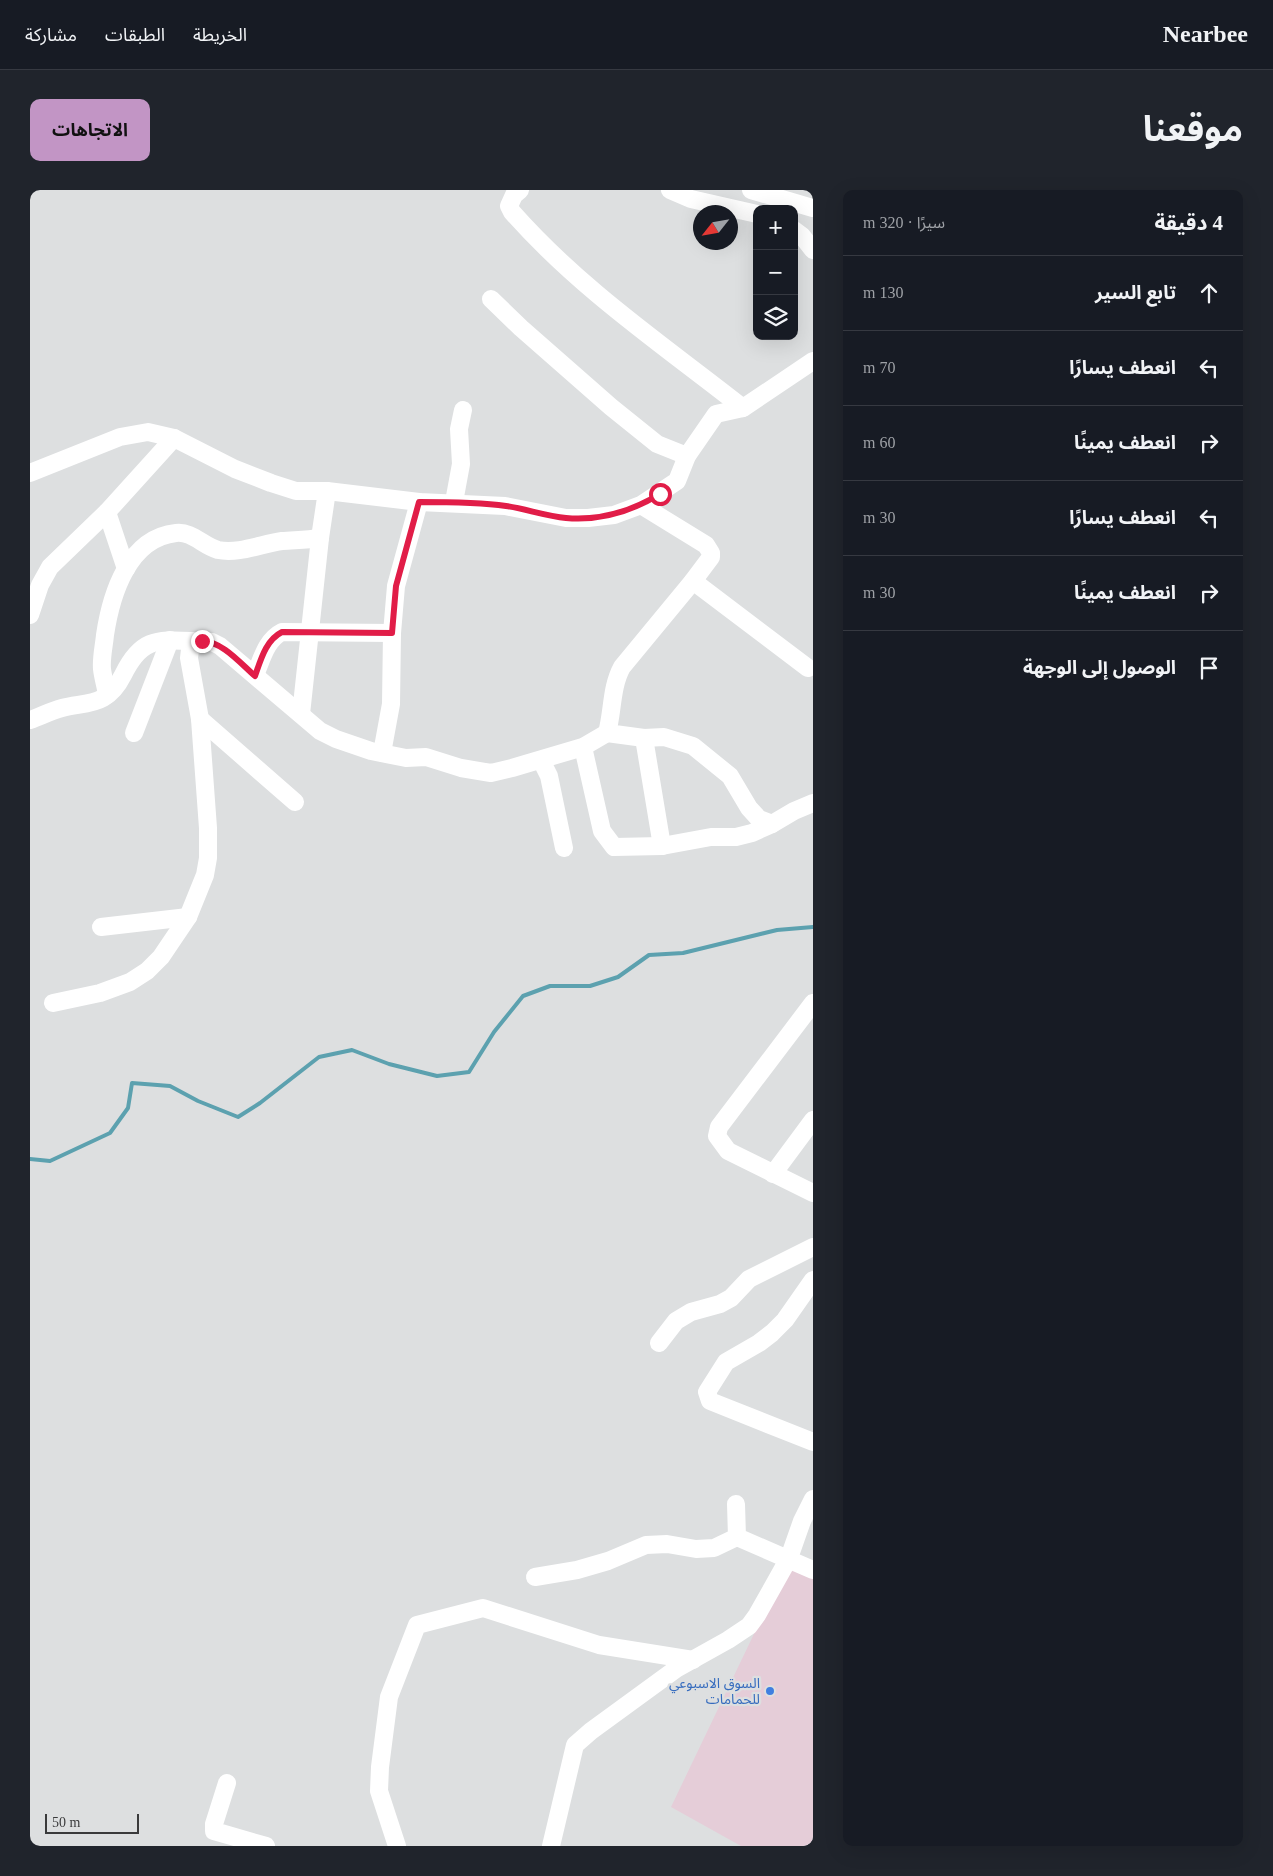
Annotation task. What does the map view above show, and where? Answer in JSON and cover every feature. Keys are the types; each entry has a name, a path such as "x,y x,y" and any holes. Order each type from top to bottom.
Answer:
{"street":[{"path":"520,190 514,195 509,206 512,212 575,277 620,314 674,353 743,408"},
{"path":"670,190 691,199 721,205"},
{"path":"706,190 725,205"},
{"path":"751,190 813,208"},
{"path":"738,209 753,213"},
{"path":"798,233 813,250"},
{"path":"491,299 521,328 618,413 657,444 687,456"},
{"path":"30,473 120,437 148,432 174,438 206,456 271,484 296,491 327,492 419,502 454,502 505,506 566,518 614,515 641,506 676,481 687,456 716,414 743,408 813,361"},
{"path":"454,502 461,464 459,429 463,410"},
{"path":"30,615 40,585 50,567 107,512 174,438"},
{"path":"301,714 320,538 327,492"},
{"path":"382,753 391,704 392,633 396,586 419,502"},
{"path":"607,733 612,715 615,683 622,667 693,582 711,557 710,548 641,506"},
{"path":"107,512 126,569"},
{"path":"107,696 102,669 104,646 112,604 119,583 135,556 158,538 183,532 207,546 218,550 233,551 284,541 320,538"},
{"path":"693,582 808,668"},
{"path":"255,676 268,643 274,636 282,632 392,633"},
{"path":"134,733 170,640"},
{"path":"30,720 63,708 102,699 107,696 119,682 133,656 141,648 150,644 170,640 212,642 220,646 320,731 336,740 355,747 406,758 426,758 461,768 491,773 583,747 607,733 644,738 664,738 693,746 730,776 749,808 759,819 772,824"},
{"path":"53,1003 100,993 136,979 147,971 161,957 188,917 205,874 208,858 208,828 200,719 189,658 191,641"},
{"path":"200,719 295,802"},
{"path":"644,738 662,846"},
{"path":"583,747 602,831 614,848 662,846 711,837 736,837 752,833 813,803"},
{"path":"542,760 549,776 564,848"},
{"path":"102,927 188,917"},
{"path":"813,1003 719,1127 717,1136 728,1151 813,1193"},
{"path":"773,1174 813,1120"},
{"path":"659,1342 676,1321 691,1312 720,1304 731,1298 749,1279 813,1247"},
{"path":"813,1280 785,1320 759,1343 726,1362 707,1392 710,1400 813,1442"},
{"path":"552,1846 554,1828 576,1745 591,1731 676,1669 749,1626 789,1558 802,1521 813,1499"},
{"path":"736,1504 737,1537"},
{"path":"535,1577 577,1570 608,1561 646,1545 667,1544 696,1549 714,1548 737,1537 813,1570"},
{"path":"397,1846 379,1791 380,1767 389,1697 417,1625 483,1608 599,1644 693,1660"},
{"path":"227,1783 214,1824 214,1831 266,1846"}],"shaded area":[{"name":"السوق الاسبوعي للحمامات","path":"788,1563 813,1576 813,1846 741,1846 671,1807"}],"waterway":[{"path":"30,1159 50,1161 110,1133 128,1108 132,1083 170,1086 198,1101 238,1117 260,1103 319,1057 352,1050 389,1064 437,1076 469,1072 494,1032 523,996 550,986 590,986 618,977 649,955 683,953 777,930 813,927"}],"place":[{"name":"السوق الاسبوعي للحمامات","path":"770,1691"}],"route":[{"path":"202,641 212,642 220,646 255,676 268,643 274,636 282,632 392,633 396,586 419,502 454,502 505,506 566,518 588,518 614,515 641,506 660,494"}]}
